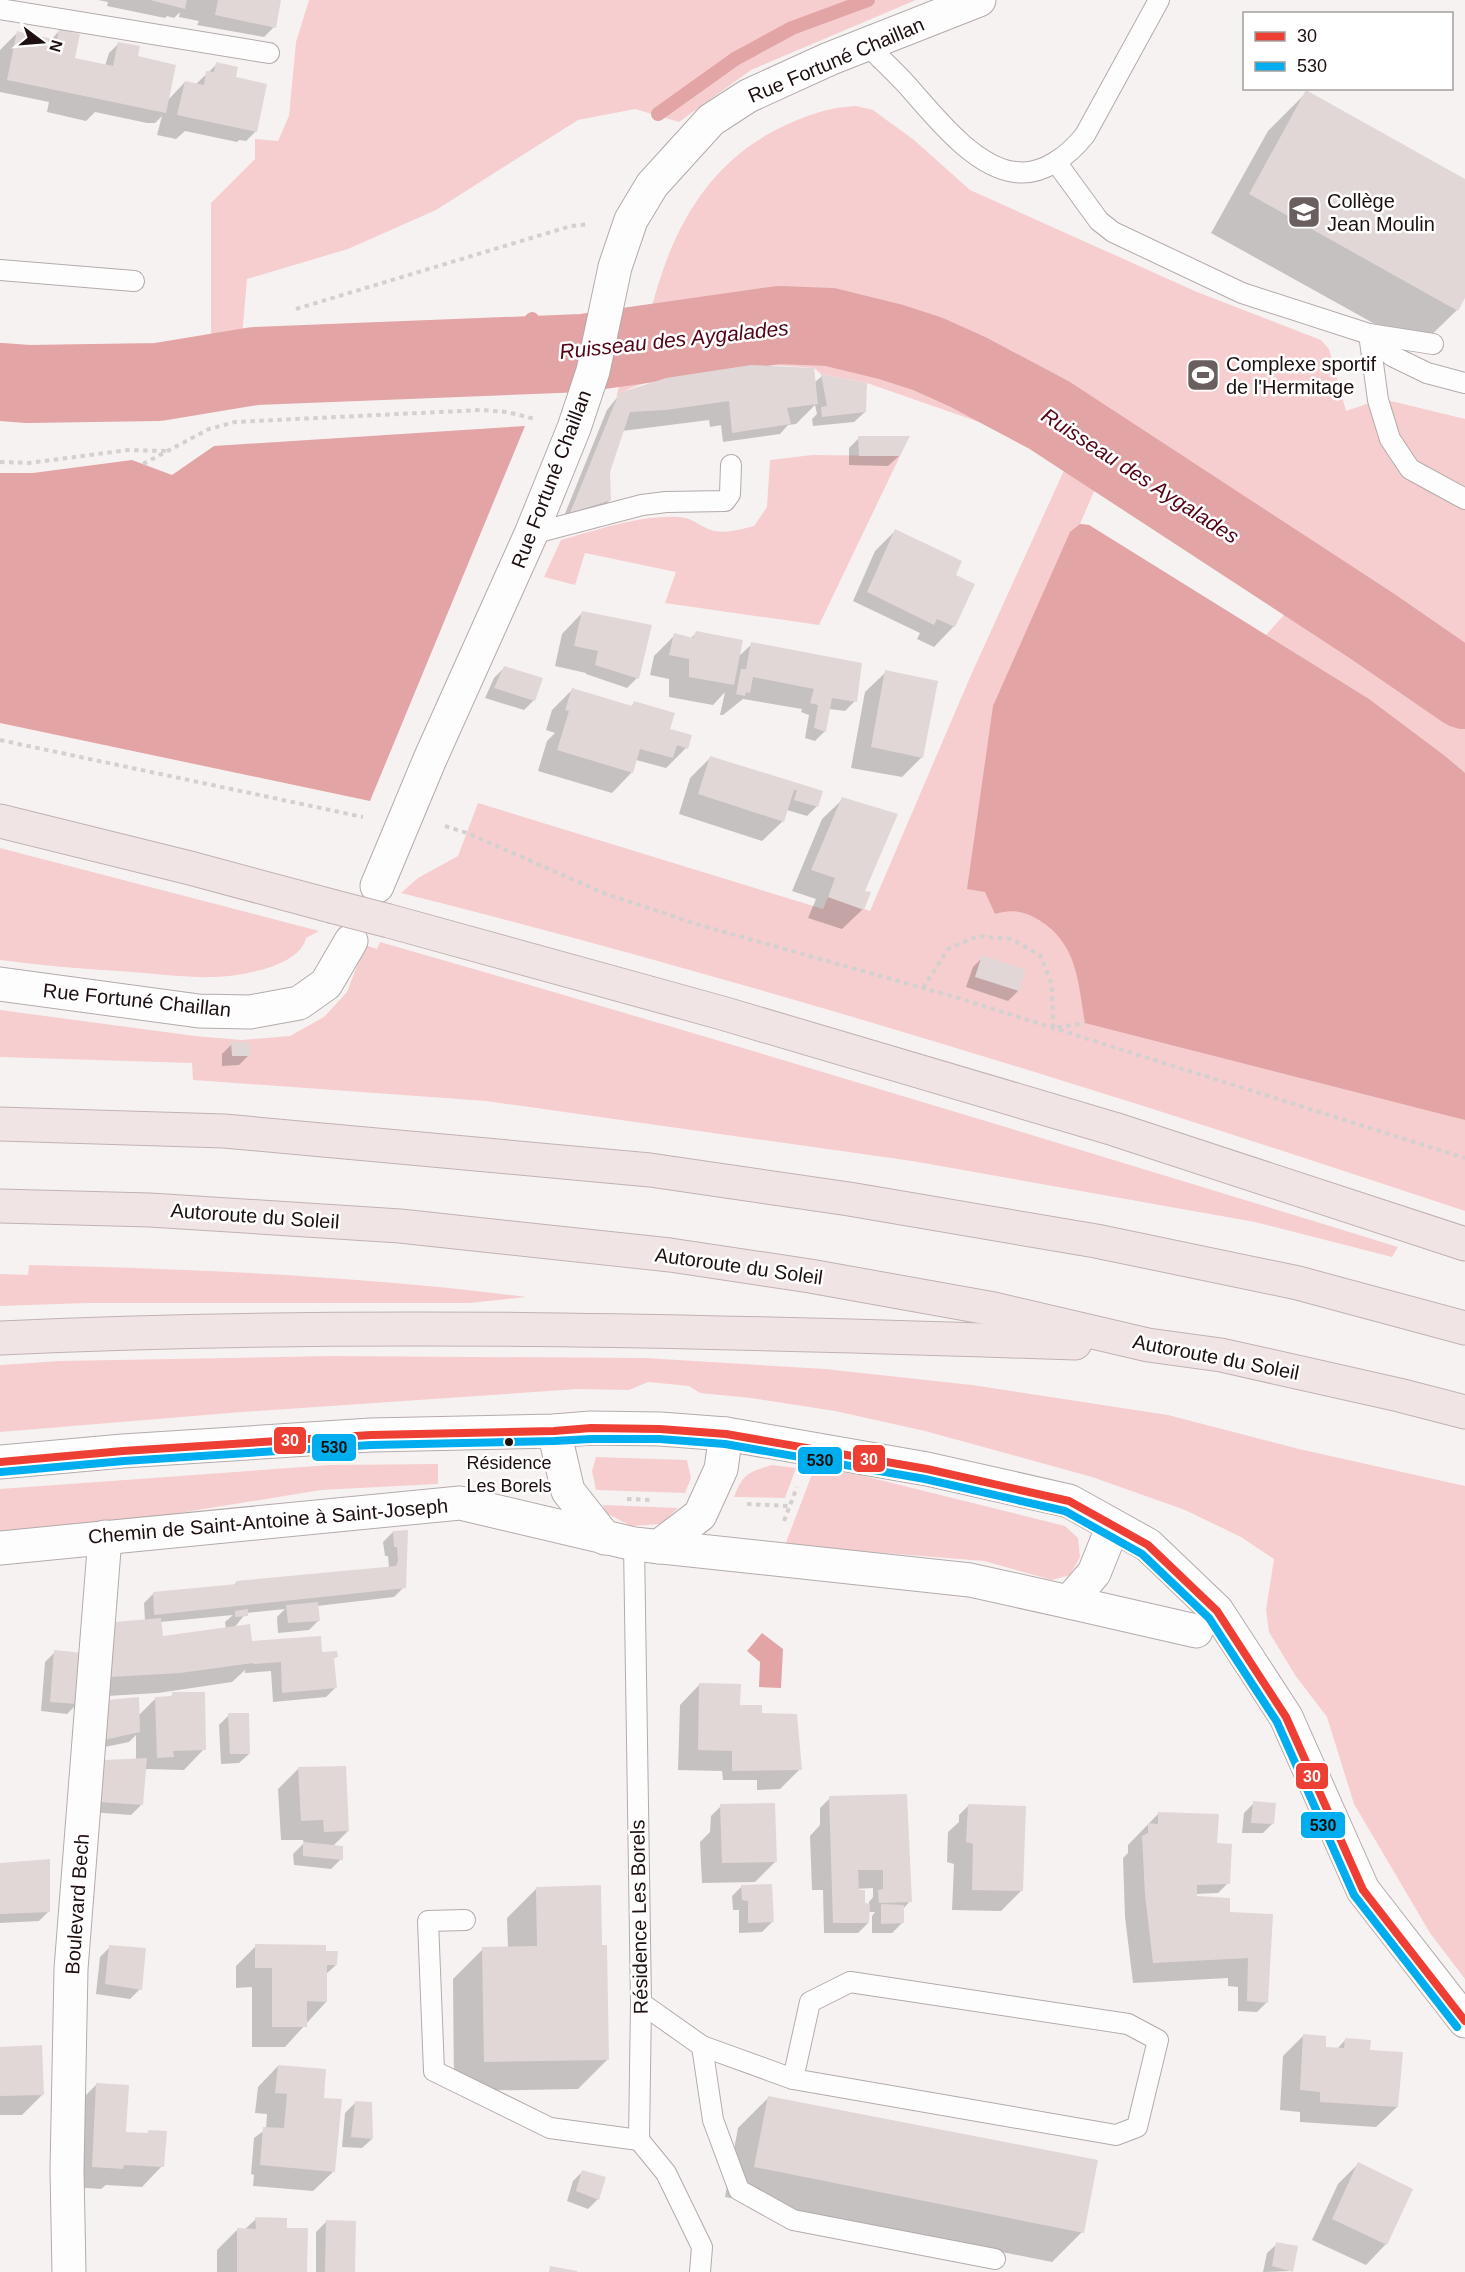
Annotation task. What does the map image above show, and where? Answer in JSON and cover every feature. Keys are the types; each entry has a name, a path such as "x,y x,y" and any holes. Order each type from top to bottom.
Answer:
{"highway":[{"path":"0,821 179,865 722,1013 1091,1122 1465,1244"},
{"path":"0,1124 224,1131 650,1170 849,1198 1096,1241 1298,1283 1465,1328"},
{"name":"Autoroute du Soleil","path":"0,1206 150,1210 400,1226 670,1255 810,1276 994,1309 1148,1345 1221,1355 1465,1412"},
{"path":"0,1338 330,1328 821,1335 1148,1345"}],"street":[{"name":"Rue Fortuné Chaillan","path":"377,886 430,759 531,534 574,428 593,371 615,267 631,220 652,185 711,120 748,96 829,59 979,0"},
{"name":"Rue Fortuné Chaillan","path":"0,984 199,1011 250,1012 299,1003 326,984 351,940"},
{"path":"0,1462 123,1451 371,1435 554,1431 591,1428 660,1429 726,1434 927,1469 1069,1501 1148,1545 1217,1611 1286,1717 1363,1890 1465,2021"},
{"path":"554,1431 568,1491 632,1543 700,1515 721,1469 726,1434"},
{"name":"Chemin de Saint-Antoine à Saint-Joseph","path":"0,1548 460,1503 632,1543 970,1580 1196,1631"},
{"path":"1069,1602 1094,1573 1113,1526"},
{"name":"Boulevard Bech","path":"69,2272 67,2170 71,1969 105,1536"}],"lane":[{"path":"867,45 970,150 992,165 1016,173 1037,170 1056,162 1073,150 1085,135 1159,0"},
{"path":"0,9 269,53"},
{"path":"1056,162 1099,221 1113,232 1242,293 1369,334 1433,344"},
{"path":"0,270 134,281"},
{"path":"1369,334 1392,356 1427,373 1465,383"},
{"path":"1369,334 1377,400 1390,440 1410,469 1465,499"},
{"path":"531,534 642,505 666,502 725,501 730,494 731,465"},
{"name":"Résidence Les Borels","path":"632,1543 641,2003 639,2140"},
{"path":"465,1920 428,1921 434,2071 550,2128 639,2140 666,2173 697,2236 702,2247 700,2272"},
{"path":"641,2003 702,2046 793,2079 1116,2134 1137,2127 1158,2040 1128,2024 850,1982 810,2002 793,2079"},
{"path":"702,2046 713,2120 739,2190 794,2220 996,2259"}],"path":[{"path":"296,309 571,226 631,220"},
{"path":"143,464 209,429 235,422 481,410 507,412 574,428"},
{"path":"0,462 28,463 128,450 167,451"},
{"path":"0,740 360,816"},
{"path":"467,833 606,894 703,926 923,988 1465,1158"},
{"path":"923,988 948,949 978,936 1011,939 1040,955 1052,985 1053,1028"},
{"path":"1053,1028 1086,1023"},
{"path":"622,1499 658,1500"},
{"path":"746,1504 790,1506"}],"shaded area":[{"path":"309,0 916,0 751,70 679,122 635,109 578,120 436,210 348,249 247,279 241,348 211,355 211,203 255,159 255,139 278,141 289,116 296,42"},
{"name":"Complexe sportif de l'Hermitage","path":"856,106 873,110 914,140 970,190 1197,292 1321,340 1329,349 1346,411 1378,400 1465,419 1465,671 1042,398 979,363 903,332 828,313 787,311 648,323 666,261 678,233 693,206 711,181 757,141 786,125 821,112"},
{"path":"742,351 834,351 891,362 938,383 1102,473 1080,524 1089,525 1266,635 1301,590 1465,706 1465,1211 1069,1083 803,1002 401,893 418,878 458,856 478,803 823,909 828,897 870,911 971,675 1066,466 999,429 867,383 821,374 814,368 757,365 699,372 657,380 624,391 616,398 624,368"},
{"path":"525,426 370,801 0,723 0,473 33,473 132,460 172,475 214,446"},
{"path":"812,455 900,456 819,625 665,603 676,572 585,553 575,585 544,577 561,540 620,524 650,518 679,517 716,531 754,526 767,507 770,460"},
{"path":"1080,524 1089,525 1369,699 1465,773 1465,1120 1085,1023 1078,979 1062,941 1052,930 1029,915 1013,911 995,914 985,892 967,889 993,706 1070,532"},
{"path":"0,848 319,931 306,938 301,948 293,956 281,963 253,972 226,976 184,976 0,960"},
{"path":"380,942 1017,1130 1398,1247 1392,1257 1255,1222 912,1161 486,1101 193,1080 192,1063 0,1057 0,1010 195,1036 242,1040 290,1036 324,1017 347,992 365,945 377,949"},
{"path":"29,1265 341,1279 526,1297 469,1303 88,1303 0,1306 0,1274 28,1275"},
{"path":"332,1356 645,1358 825,1369 972,1385 1168,1415 1299,1449 1465,1486 1465,1979 1430,1933 1354,1804 1327,1717 1295,1675 1269,1632 1266,1610 1274,1559 1241,1537 1185,1510 1092,1477 925,1431 835,1411 700,1393 689,1386 648,1382 629,1390 578,1389 242,1412 0,1432 0,1365 60,1361"},
{"path":"596,1457 687,1460 691,1478 685,1493 596,1490 592,1471"},
{"path":"438,1464 438,1484 321,1490 81,1529 0,1538 0,1489 330,1465"},
{"path":"772,1465 796,1468 785,1498 734,1497 744,1478"},
{"path":"814,1469 860,1475 1065,1526 1078,1538 1080,1557 1070,1575 1052,1580 984,1561 785,1545"},
{"path":"603,1505 678,1508 661,1524 631,1526 606,1513"},
{"path":"762,1633 783,1649 781,1688 759,1687 760,1662 747,1651"}],"building":[{"path":"150,0 187,0 185,9"},
{"path":"218,0 281,0 276,28 215,15"},
{"path":"59,29 80,34 75,58 113,66 118,42 140,46 138,56 176,65 166,113 7,80 17,31 57,40"},
{"path":"216,62 238,67 236,77 267,84 257,132 177,115 185,81 204,85 206,71 214,72"},
{"path":"1306,90 1465,179 1465,298 1458,311 1249,194"},
{"path":"751,365 814,368 818,404 787,408 791,424 732,433 729,401 666,410 630,412 610,472 611,500 570,513 619,393 666,378"},
{"path":"821,374 867,383 866,412 822,417 821,407 827,406"},
{"path":"858,436 910,436 900,456 859,456"},
{"path":"895,529 962,561 956,575 975,584 955,627 937,619 934,625 867,592"},
{"path":"582,611 652,625 639,679 595,665 598,651 574,646"},
{"path":"696,631 743,640 734,685 689,677 689,659 669,655 674,633 693,638"},
{"path":"751,642 862,663 857,702 832,698 826,732 814,728 818,705 810,703 814,689 753,677 750,693 746,692 745,696 736,694 741,669 746,669"},
{"path":"504,666 543,678 535,701 494,688"},
{"path":"885,670 938,681 923,758 871,747"},
{"path":"572,688 632,706 634,701 675,713 670,729 692,735 688,749 677,745 673,758 640,749 633,773 557,750 569,711 565,710"},
{"path":"710,756 823,791 818,807 794,800 797,790 794,790 784,822 698,794"},
{"path":"842,797 898,814 865,891 871,892 864,910 828,897 835,878 811,870"},
{"path":"982,955 1026,970 1019,991 975,977"},
{"path":"231,1042 250,1042 250,1056 232,1056"},
{"path":"408,1530 406,1588 154,1615 153,1592 237,1584 236,1581 396,1566 397,1547 394,1547 393,1531"},
{"path":"318,1602 320,1621 288,1623 286,1605"},
{"path":"248,1609 248,1616 235,1617 235,1611"},
{"path":"161,1618 163,1636 250,1624 252,1641 321,1636 322,1652 337,1651 338,1657 334,1658 337,1688 282,1693 281,1662 253,1663 180,1673 110,1677 115,1622"},
{"path":"54,1650 83,1653 78,1704 50,1702"},
{"path":"699,1683 741,1684 740,1705 762,1705 762,1713 797,1714 802,1770 732,1771 732,1751 698,1750"},
{"path":"172,1692 205,1692 206,1750 173,1751 174,1757 157,1758 155,1697 172,1696"},
{"path":"139,1697 140,1732 104,1740 107,1700"},
{"path":"228,1713 249,1713 250,1754 230,1754"},
{"path":"147,1758 143,1805 99,1802 104,1760"},
{"path":"346,1766 349,1831 324,1832 323,1820 301,1821 298,1767"},
{"path":"907,1794 912,1902 879,1903 878,1890 883,1889 883,1870 858,1870 859,1890 865,1890 865,1903 870,1904 869,1923 833,1923 829,1796"},
{"path":"1253,1801 1276,1803 1274,1824 1251,1823"},
{"path":"775,1803 777,1862 722,1863 720,1804"},
{"path":"968,1804 1026,1806 1023,1891 972,1890 973,1844 966,1842"},
{"path":"1158,1812 1219,1814 1217,1843 1232,1844 1230,1884 1197,1885 1197,1896 1230,1898 1230,1912 1273,1914 1268,2003 1247,2001 1248,1958 1153,1963 1145,1895 1142,1836 1148,1833 1148,1823 1158,1824"},
{"path":"303,1842 343,1846 343,1860 303,1856"},
{"path":"50,1859 50,1912 0,1914 0,1863"},
{"path":"772,1884 774,1922 748,1923 748,1901 742,1900 741,1885"},
{"path":"601,1885 602,1945 607,1945 609,2060 484,2062 482,1947 537,1946 536,1887"},
{"path":"881,1904 904,1905 904,1923 881,1924"},
{"path":"255,1944 326,1945 326,1951 338,1951 337,1965 327,1965 327,2002 307,2001 307,2027 272,2027 272,1968 255,1968"},
{"path":"109,1945 146,1948 142,1990 105,1984"},
{"path":"1303,2034 1326,2036 1326,2047 1344,2048 1345,2038 1371,2040 1370,2050 1403,2052 1398,2107 1320,2102 1320,2092 1300,2090"},
{"path":"42,2045 44,2095 0,2096 0,2047"},
{"path":"278,2065 326,2069 324,2098 342,2099 335,2172 260,2165 263,2127 284,2128 287,2094 275,2093"},
{"path":"96,2083 129,2085 126,2132 167,2131 164,2167 124,2165 123,2169 92,2167"},
{"path":"768,2096 1098,2160 1084,2233 754,2167"},
{"path":"355,2101 372,2102 373,2139 351,2137"},
{"path":"1358,2162 1413,2189 1387,2245 1332,2219"},
{"path":"582,2170 606,2177 599,2200 576,2191"},
{"path":"255,2217 287,2218 287,2228 308,2228 307,2272 237,2272 237,2228 256,2229"},
{"path":"326,2220 356,2221 355,2272 325,2272"},
{"path":"1276,2242 1298,2246 1293,2272 1272,2266"},
{"path":"550,2266 577,2271 577,2272 549,2272"}],"waterway":[{"path":"658,114 735,59 792,28 868,0"},
{"path":"510,355 532,319"},
{"name":"Ruisseau des Aygalades","path":"0,382 28,384 158,382 255,366 582,353 779,325 830,327 928,354 968,372 1049,415 1372,626 1465,690"}],"transit line":[{"name":"30","path":"0,1462 123,1451 371,1435 554,1431 591,1428 660,1429 726,1434 927,1469 1069,1501 1148,1545 1217,1611 1286,1717 1363,1890 1465,2021"},
{"name":"530","path":"1,1472 124,1461 371,1445 660,1439 725,1444 925,1479 1065,1511 1142,1554 1209,1618 1277,1722 1354,1895 1457,2027"}],"place":[{"name":"Collège Jean Moulin","path":"1304,212"},
{"name":"Complexe sportif de l'Hermitage","path":"1203,375"},
{"name":"Résidence Les Borels","path":"509,1442"}]}
